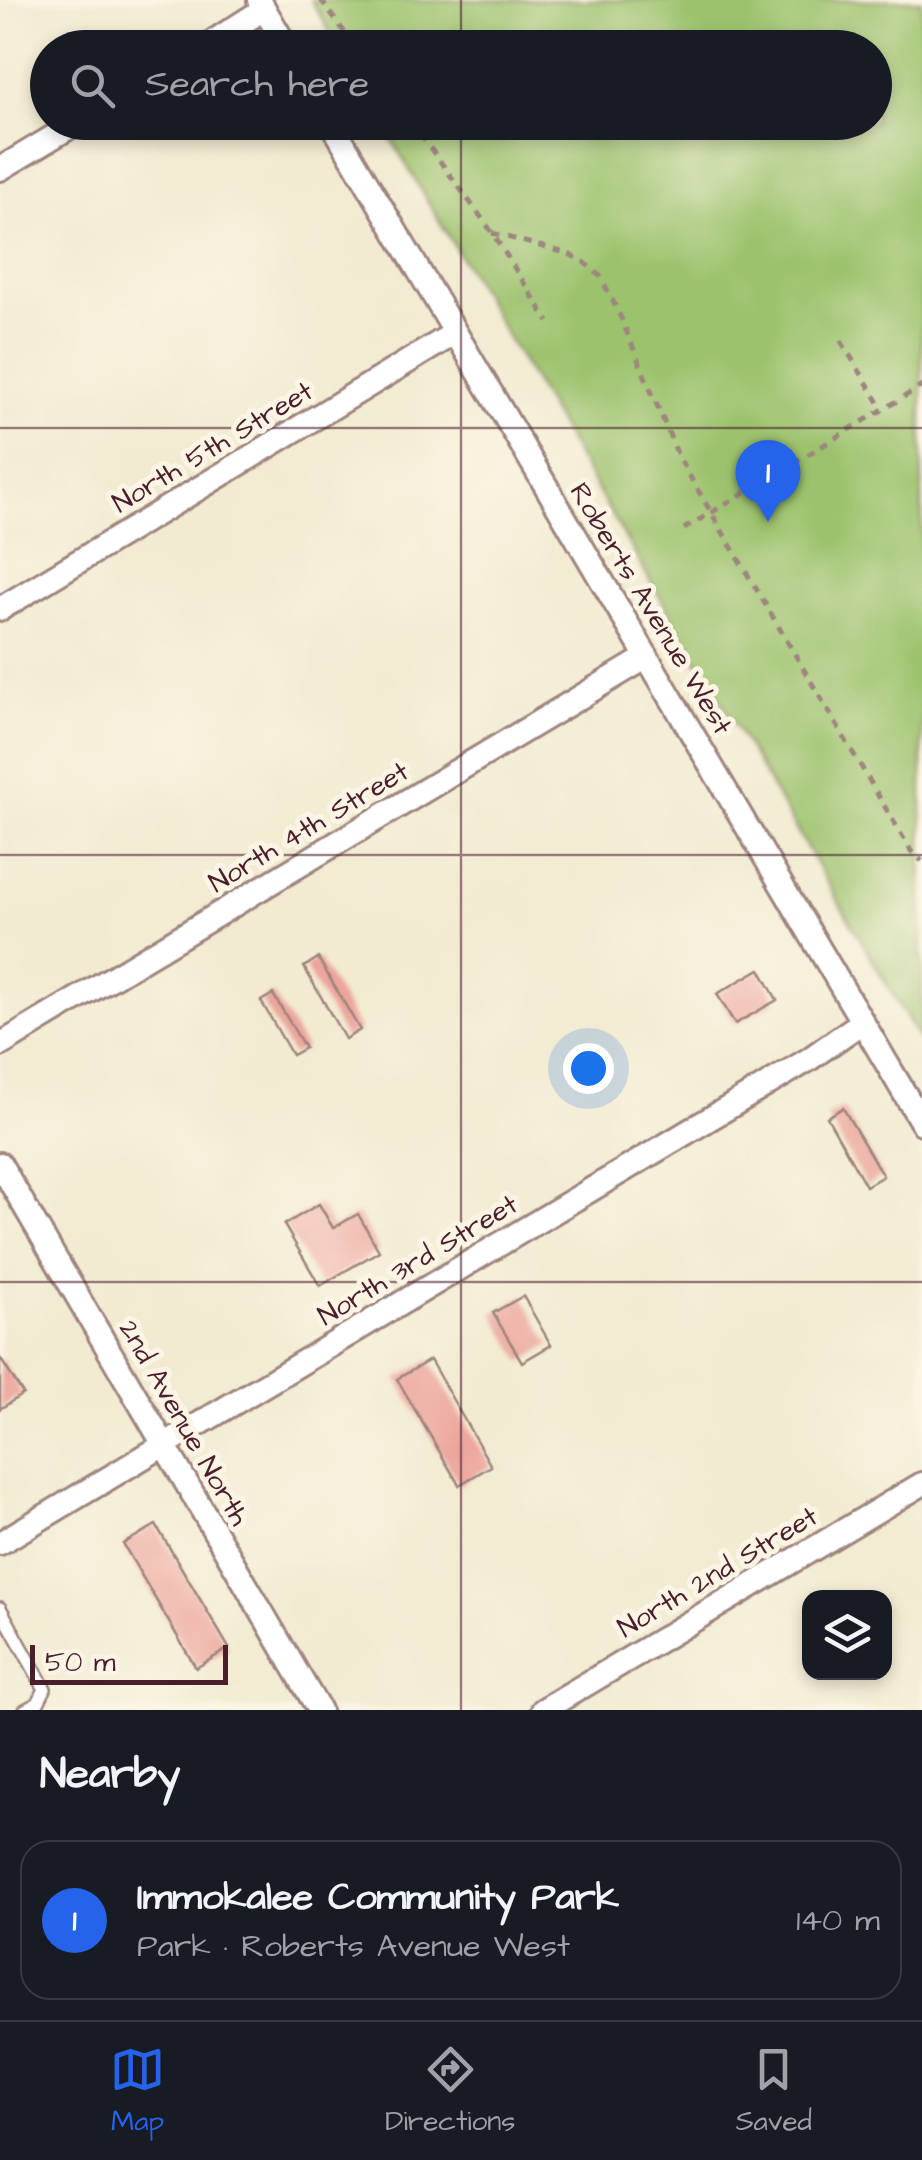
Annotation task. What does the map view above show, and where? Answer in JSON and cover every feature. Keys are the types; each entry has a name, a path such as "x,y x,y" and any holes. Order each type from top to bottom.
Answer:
{"street":[{"path":"227,30 261,4 276,30"},
{"path":"0,170 49,140"},
{"name":"Roberts Avenue West","path":"342,140 922,1123"},
{"name":"North 5th Street","path":"0,609 455,333"},
{"name":"North 4th Street","path":"0,1045 647,657"},
{"name":"North 3rd Street","path":"0,1542 808,1060 862,1022"},
{"name":"2nd Avenue North","path":"0,1164 319,1710"},
{"name":"North 2nd Street","path":"543,1710 922,1484"}],"lane":[{"path":"0,1608 45,1689 38,1703 25,1710"}],"path":[{"path":"321,0 343,30"},
{"path":"424,140 492,233 549,322"},
{"path":"492,233 568,254 600,276 679,458 910,851 922,860"},
{"path":"842,341 883,409"},
{"path":"684,529 922,386"}],"green space":[{"path":"311,0 922,0 922,1044 392,140 892,140 892,30 329,30"}],"building":[{"path":"318,958 360,1030 345,1039 304,967"},
{"path":"760,969 777,1000 735,1024 717,994"},
{"path":"273,994 305,1048 292,1055 261,1001"},
{"path":"843,1108 883,1176 866,1186 827,1117"},
{"path":"319,1204 333,1228 358,1214 379,1251 320,1286 284,1225"},
{"path":"523,1296 551,1345 522,1362 493,1313"},
{"path":"0,1358 23,1394 0,1409"},
{"path":"430,1360 491,1466 459,1485 397,1379"},
{"path":"156,1525 229,1648 196,1668 123,1544"}],"place":[{"name":"Immokalee Community Park","path":"768,522"}]}
